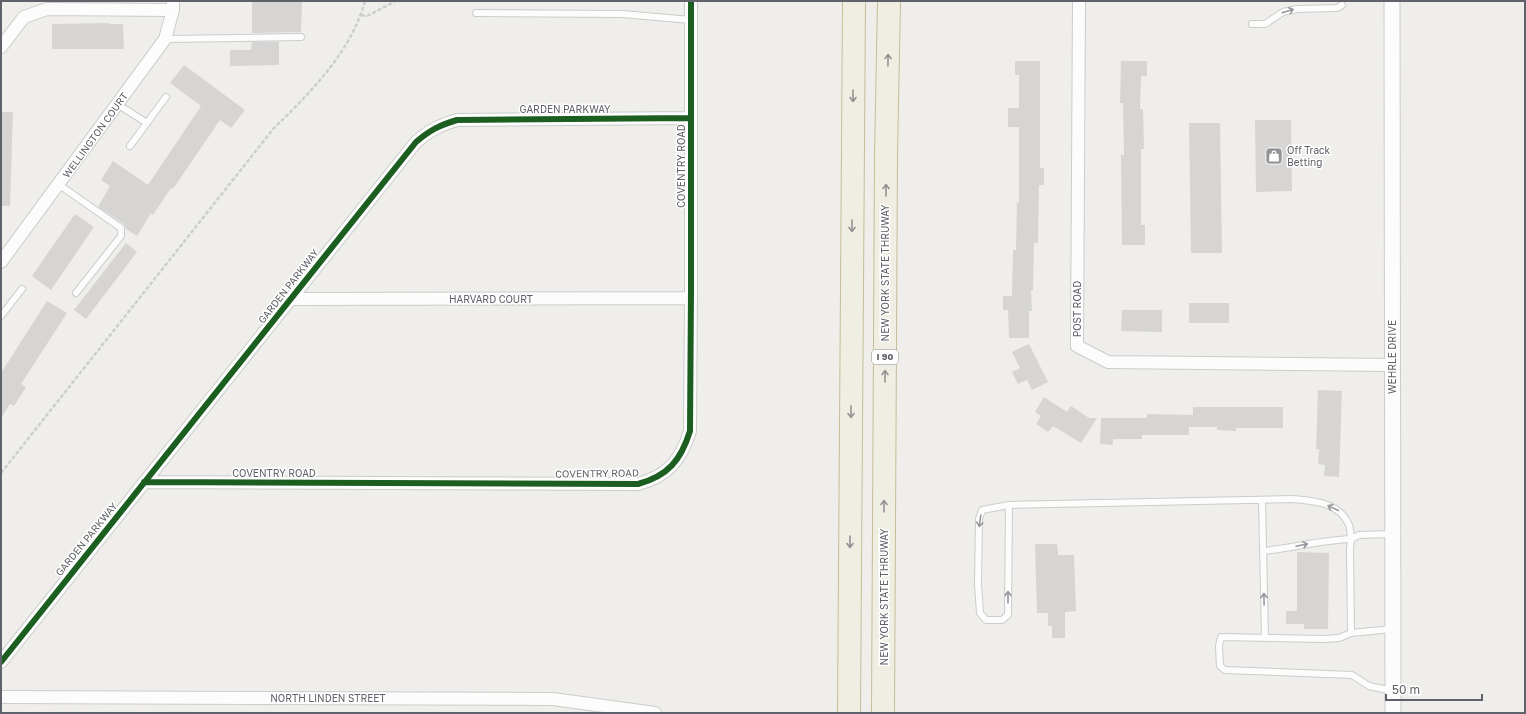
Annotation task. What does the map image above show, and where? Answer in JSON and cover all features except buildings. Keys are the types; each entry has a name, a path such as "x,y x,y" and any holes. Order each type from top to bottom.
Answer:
{"highway":[{"path":"849,713 854,1"},
{"name":"NEW YORK STATE THRUWAY","path":"883,713 886,164 890,1"}],"street":[{"name":"COVENTRY ROAD","path":"144,482 638,484 660,476 670,468 686,445 690,431 691,1"},
{"name":"POST ROAD","path":"1079,1 1077,346 1108,362 1392,365"},
{"name":"WEHRLE DRIVE","path":"1392,1 1393,713"},
{"name":"WELLINGTON COURT","path":"1,262 165,39 173,5"},
{"path":"1,47 24,17 47,9 173,5"},
{"name":"GARDEN PARKWAY","path":"1,662 416,142 429,131 442,124 457,120 472,119 691,118"},
{"name":"HARVARD COURT","path":"291,299 691,298"},
{"name":"NORTH LINDEN STREET","path":"1,697 553,698 655,713"}],"lane":[{"path":"1252,24 1265,24 1283,12 1297,9 1338,8 1342,4"},
{"path":"476,13 622,14 691,20"},
{"path":"165,39 301,37"},
{"path":"130,146 166,97"},
{"path":"117,104 147,124"},
{"path":"58,184 121,228 121,236 76,293"},
{"path":"1,316 22,289"},
{"path":"1010,505 1008,615 1002,620 986,620 980,613 978,584 979,519 982,510 1010,505 1292,499 1320,502 1339,511 1349,524 1351,539 1350,633"},
{"path":"1262,500 1265,638"},
{"path":"1263,551 1285,549 1331,540 1351,539 1359,535 1392,534"},
{"path":"1393,629 1350,633 1339,638 1324,639 1221,637 1219,646 1220,666 1225,670 1352,675 1369,686 1393,691"}],"path":[{"path":"1,472 274,128 309,94 344,48 361,15 365,1"},
{"path":"361,15 367,16 396,1"}],"cycle path":[{"path":"144,482 638,484 658,476 672,465 678,458 690,431 691,1"},
{"path":"1,662 416,142 421,138 435,128 457,120 691,118"}],"place":[{"name":"Off Track Betting","path":"1274,156"}]}
